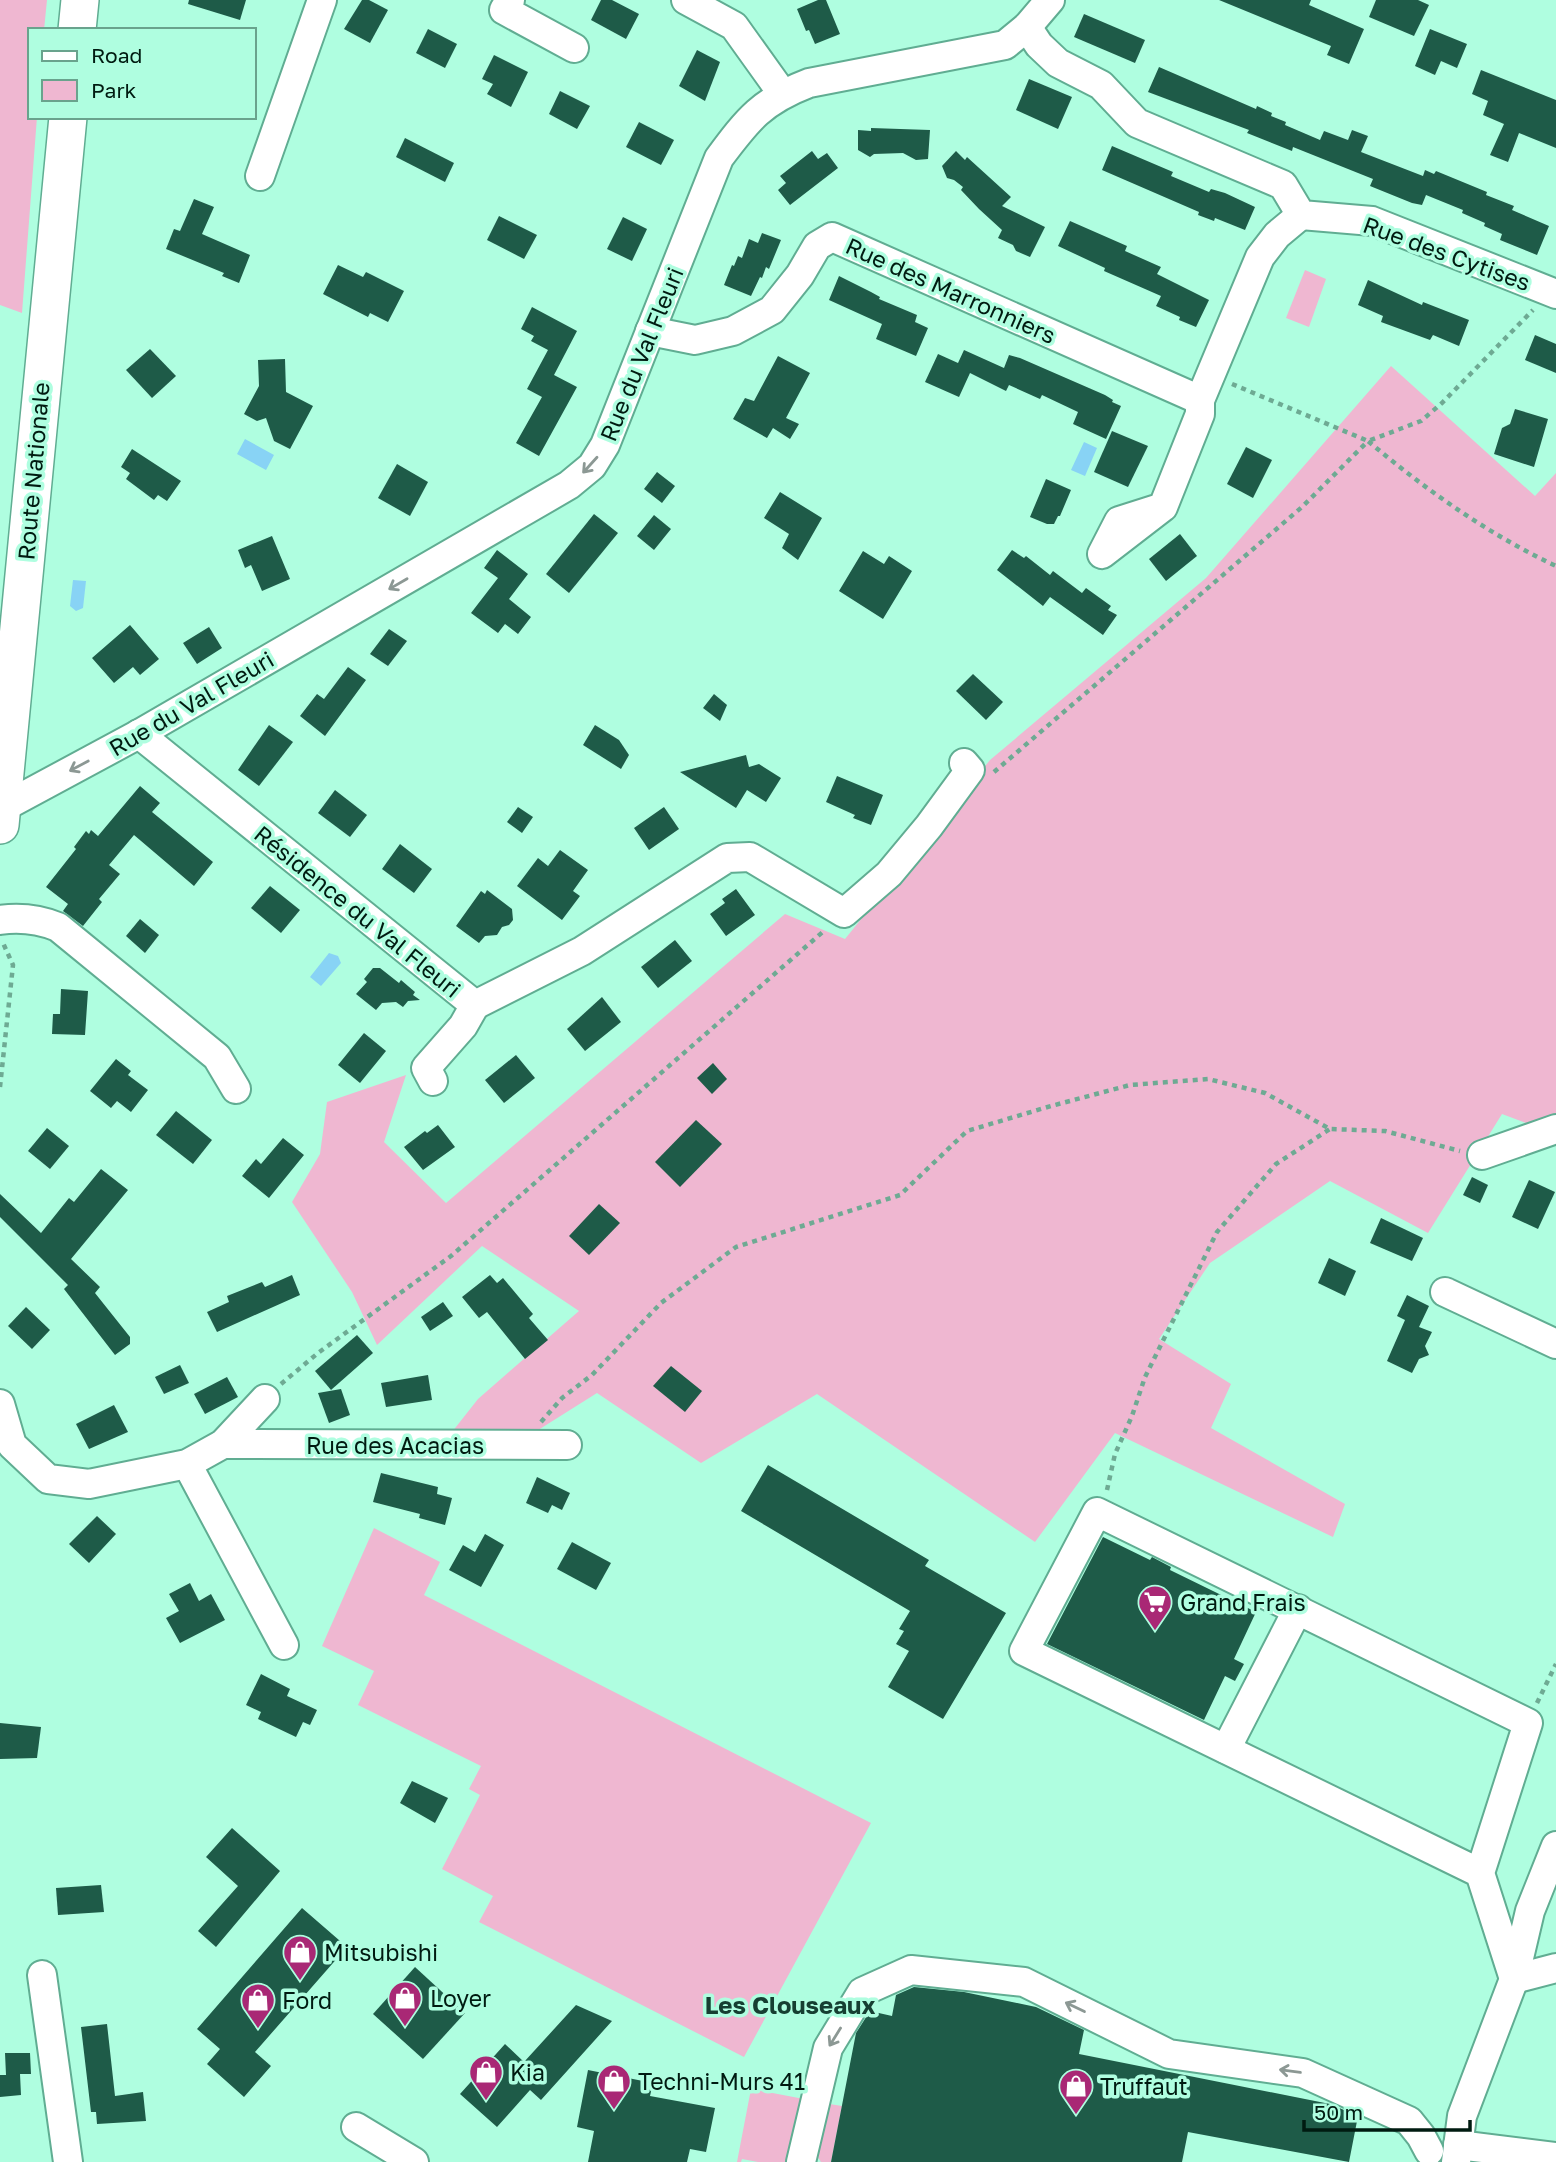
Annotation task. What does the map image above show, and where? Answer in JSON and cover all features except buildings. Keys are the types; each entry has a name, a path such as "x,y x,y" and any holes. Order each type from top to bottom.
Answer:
{"main road":[{"path":"77,28 80,0"},
{"name":"Route Nationale","path":"0,814 68,119"}],"street":[{"path":"260,176 322,0"},
{"path":"510,0 504,10 574,48"},
{"path":"686,0 733,26 782,93"},
{"name":"Rue du Val Fleuri","path":"0,814 569,485 592,466 605,445 719,158 746,121 782,93 809,83 1005,45 1027,27 1050,0"},
{"path":"1027,27 1039,45 1058,63 1101,85 1137,123 1283,185 1301,215 1277,235 1260,257 1205,388 1200,414 1163,507"},
{"name":"Rue des Cytises","path":"1301,215 1372,220 1553,292"},
{"name":"Rue des Marronniers","path":"650,331 695,341 733,331 772,310 800,275 817,246 832,237 1205,388"},
{"name":"Résidence du Val Fleuri","path":"139,734 474,1005 582,951 727,858 750,857 844,913"},
{"path":"844,913 889,874 929,826 970,770 964,763"},
{"path":"0,919 42,920 58,927 217,1056 236,1089"},
{"path":"433,1081 426,1068 463,1026 474,1005"},
{"path":"1482,1155 1556,1129"},
{"path":"1445,1292 1556,1344"},
{"name":"Rue des Acacias","path":"0,1404 12,1445 48,1479 89,1483 187,1464 223,1444 265,1399"},
{"name":"Rue des Acacias","path":"223,1444 567,1445"},
{"path":"187,1464 284,1645"},
{"path":"1480,1873 1024,1651 1097,1512 1528,1723 1480,1873 1514,1979"},
{"path":"1226,1749 1298,1609"},
{"path":"1444,2155 1462,2116 1514,1979 1530,1910 1556,1846"},
{"path":"1514,1979 1556,1968"},
{"path":"801,2162 828,2048 862,1992 911,1969 1024,1982 1170,2054 1303,2073 1409,2121 1421,2136 1444,2155 1556,2157"},
{"path":"42,1975 68,2162"},
{"path":"356,2127 414,2162"}],"path":[{"path":"991,774 1003,767 1301,507 1368,441 1421,421 1442,403 1553,292"},
{"path":"1205,388 1368,441 1413,479 1511,545 1556,566"},
{"path":"265,1399 318,1353 451,1255 844,913"},
{"path":"0,935 13,965 0,1087"},
{"path":"519,1445 562,1398 592,1375 661,1303 736,1247 900,1195 967,1131 1130,1085 1208,1079 1265,1093 1330,1129 1385,1131 1482,1155"},
{"path":"1109,1501 1106,1492 1115,1454 1146,1377 1217,1232 1276,1164 1330,1129"},
{"path":"1528,1723 1556,1664"}],"green space":[{"path":"0,0 47,0 44,28 28,28 28,119 37,119 22,313 0,305"},
{"path":"1305,270 1326,279 1309,327 1286,318"},
{"path":"1391,366 1535,496 1556,473 1556,1134 1502,1114 1428,1233 1330,1181 1210,1263 1159,1339 1231,1384 1211,1428 1345,1504 1333,1537 1115,1433 1035,1542 817,1394 701,1463 597,1393 500,1454 452,1432 478,1399 579,1311 482,1246 377,1345 352,1292 292,1202 320,1154 327,1102 406,1075 384,1142 446,1203 785,914 845,939 990,760 1206,578"},
{"path":"374,1528 440,1562 424,1595 871,1823 744,2057 479,1922 493,1896 442,1869 480,1795 469,1789 481,1766 358,1705 374,1671 322,1646"},
{"path":"751,2089 804,2099 791,2162 742,2159 737,2162"},
{"path":"823,2103 842,2106 831,2162 821,2162 815,2153"}],"water":[{"path":"245,439 274,455 266,470 237,454"},
{"path":"1084,442 1097,448 1085,476 1071,470"},
{"path":"73,580 86,581 83,608 76,611 70,606"},
{"path":"329,953 338,956 341,963 321,986 310,977"}],"place":[{"name":"Grand Frais","path":"1155,1632"},
{"name":"Mitsubishi","path":"300,1982"},
{"name":"Loyer","path":"405,2028"},
{"name":"Ford","path":"258,2030"},
{"name":"Kia","path":"486,2102"},
{"name":"Techni-Murs 41","path":"614,2111"},
{"name":"Truffaut","path":"1076,2116"}],"district":[{"name":"Les Clouseaux","path":"790,2004"}]}
